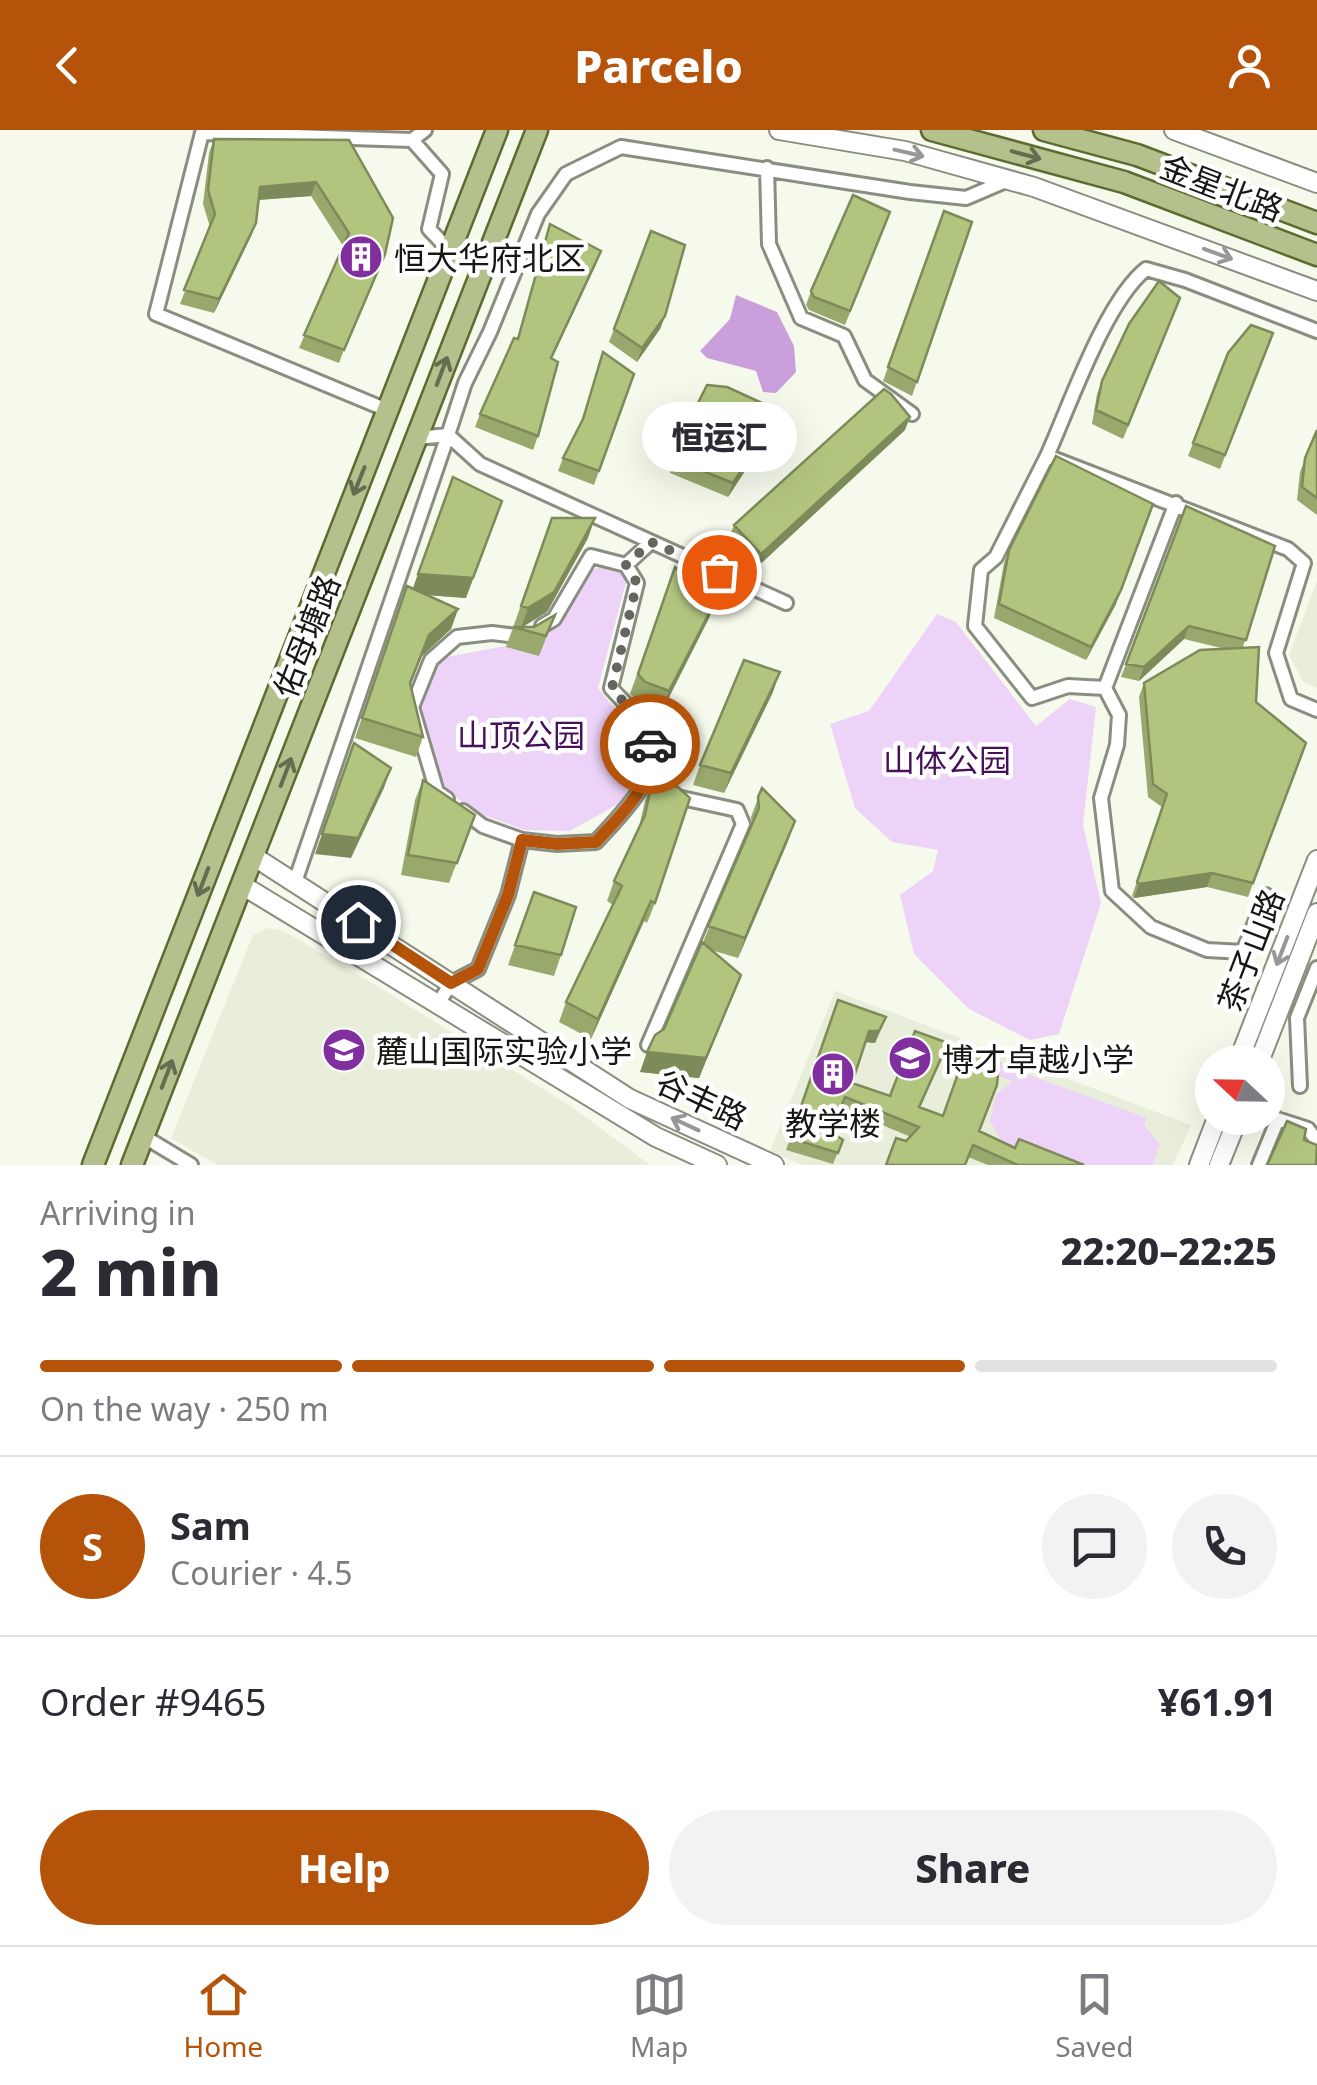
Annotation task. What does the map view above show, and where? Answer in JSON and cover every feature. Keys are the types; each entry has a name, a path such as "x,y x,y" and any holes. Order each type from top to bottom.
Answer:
{"main road":[{"name":"佑母塘路","path":"93,1165 497,130"},
{"name":"佑母塘路","path":"132,1165 537,130"},
{"name":"金星北路","path":"932,130 1124,182 1317,255"},
{"name":"金星北路","path":"1044,130 1137,155 1317,223"}],"street":[{"path":"387,410 156,314 202,133 412,140 425,130"},
{"path":"779,130 904,152 1008,180 1317,290"},
{"path":"1174,130 1317,183"},
{"path":"412,140 442,174 429,229 450,251"},
{"path":"295,882 464,383 490,332 538,214 566,174 621,146 966,198 1008,180"},
{"path":"768,168 769,244 801,318 844,336 865,380 912,414"},
{"path":"1105,688 1068,686 1032,698 975,626 981,570 996,557 1109,317 1129,283 1146,269 1317,331"},
{"path":"416,438 448,435 480,464 786,604"},
{"path":"1046,456 1288,549 1304,563 1276,653 1291,699 1317,710"},
{"path":"1176,504 1105,688 1119,715 1117,746 1100,798 1112,891 1151,927 1207,950 1243,952 1266,895"},
{"path":"626,565 651,542"},
{"path":"591,556 626,565 637,583 612,688 648,732 652,759 640,790 596,842 557,844 522,840 483,826 438,792 412,707 431,660 457,637 492,633 523,638 554,619 591,556"},
{"path":"640,790 737,810 743,824 648,1045"},
{"path":"438,1004 451,983 478,969 508,895 522,840"},
{"name":"谷丰路","path":"253,856 630,1099 774,1165"},
{"name":"茶子山路","path":"1245,1045 1317,860"},
{"name":"谷丰路","path":"242,885 690,1160 718,1165"},
{"name":"茶子山路","path":"1266,1045 1317,913"},
{"path":"1300,1086 1296,1018 1317,968"},
{"path":"1285,1122 1308,1129 1317,1141"},
{"path":"1199,1165 1210,1135"},
{"path":"1219,1165 1231,1135"},
{"path":"1259,1165 1268,1135"},
{"path":"143,1136 192,1165"}],"shaded area":[{"path":"736,295 777,312 794,346 796,372 776,393 763,392 756,371 707,358 700,351 730,319"},
{"path":"1317,581 1317,688 1304,683 1289,655"},
{"name":"麓山国际实验小学","path":"268,928 284,931 390,994 572,1107 650,1165 217,1165 171,1138 253,935"},
{"name":"博才卓越小学","path":"835,991 1191,1125 1173,1165 802,1165 770,1151"}],"green space":[{"name":"山顶公园","path":"602,565 628,575 598,688 642,742 625,800 570,831 524,830 478,813 441,787 419,707 431,660 546,638 582,577"},
{"name":"山体公园","path":"937,614 956,622 1036,726 1070,699 1096,707 1083,825 1101,903 1059,1034 1030,1040 969,1009 914,954 900,895 933,871 938,850 892,842 855,808 830,724 869,711"},
{"path":"991,1061 1147,1118 1144,1125 1160,1144 1153,1165 1049,1165 1002,1142 990,1121 996,1094 1013,1082 987,1071"}],"building":[{"name":"恒大华府北区","path":"214,139 349,140 393,218 385,254 344,350 304,335 349,233 316,182 260,187 256,223 219,299 184,290 215,214 208,190"},
{"path":"853,195 890,212 850,311 814,297 811,291"},
{"path":"944,211 972,222 917,382 888,367"},
{"path":"550,224 601,251 551,358 558,362 538,436 480,414 514,338 518,339"},
{"path":"651,231 685,245 665,316 642,348 614,329"},
{"path":"1159,281 1180,298 1128,425 1096,410 1102,381 1129,324"},
{"path":"1251,325 1273,333 1225,455 1193,443 1228,353"},
{"path":"603,352 634,374 599,471 563,458 583,419"},
{"path":"707,385 727,387 780,411 733,483 675,460 681,437"},
{"path":"884,389 910,417 761,554 734,525"},
{"path":"1317,430 1317,498 1302,487 1305,458"},
{"path":"1056,456 1153,504 1121,590 1091,647 999,604 1009,550"},
{"path":"453,477 502,501 473,578 418,574"},
{"path":"1186,506 1275,546 1246,640 1189,626 1144,667 1126,664"},
{"path":"552,518 595,518 554,592 528,608 521,606"},
{"path":"675,567 717,598 669,691 645,682 638,674"},
{"path":"407,586 458,609 429,635 410,683 423,737 362,718"},
{"path":"555,615 546,636 513,627 534,627"},
{"path":"1259,647 1256,702 1306,743 1253,883 1212,873 1139,884 1167,794 1153,784 1144,683 1200,650"},
{"path":"744,660 780,672 731,773 700,765"},
{"path":"354,743 391,768 358,838 322,834"},
{"path":"423,780 475,815 457,863 408,855"},
{"path":"652,781 678,787 690,798 655,903 651,901 598,1019 566,1002 622,886 614,881 645,815"},
{"path":"762,788 795,821 745,938 708,926 759,808"},
{"path":"534,892 576,907 561,955 515,945"},
{"path":"702,942 741,975 706,1058 647,1052 655,1035 664,1029"},
{"name":"教学楼","path":"838,1000 886,1017 879,1031 869,1031 852,1083 890,1096 915,1031 948,1043 919,1107 943,1116 966,1051 999,1063 997,1085 979,1131 1015,1148 1019,1139 1084,1165 1018,1165 973,1145 965,1165 886,1165 896,1138 906,1141 919,1127 845,1097 831,1132 843,1140 838,1153 790,1138"},
{"path":"1287,1121 1306,1129 1304,1140 1317,1145 1316,1165 1267,1165 1281,1135 1285,1135"}],"way so far":[{"path":"650,744 648,732 612,688 637,583 626,565 651,542 719,572"}],"place":[{"name":"恒大华府北区","path":"361,257"},
{"name":"恒运汇","path":"719,572"},
{"name":"麓山国际实验小学","path":"344,1050"},
{"name":"博才卓越小学","path":"910,1058"},
{"name":"教学楼","path":"833,1074"}],"route":[{"path":"358,922 451,983 478,969 508,895 522,840 557,844 596,842 637,797 652,759 650,744"}]}
